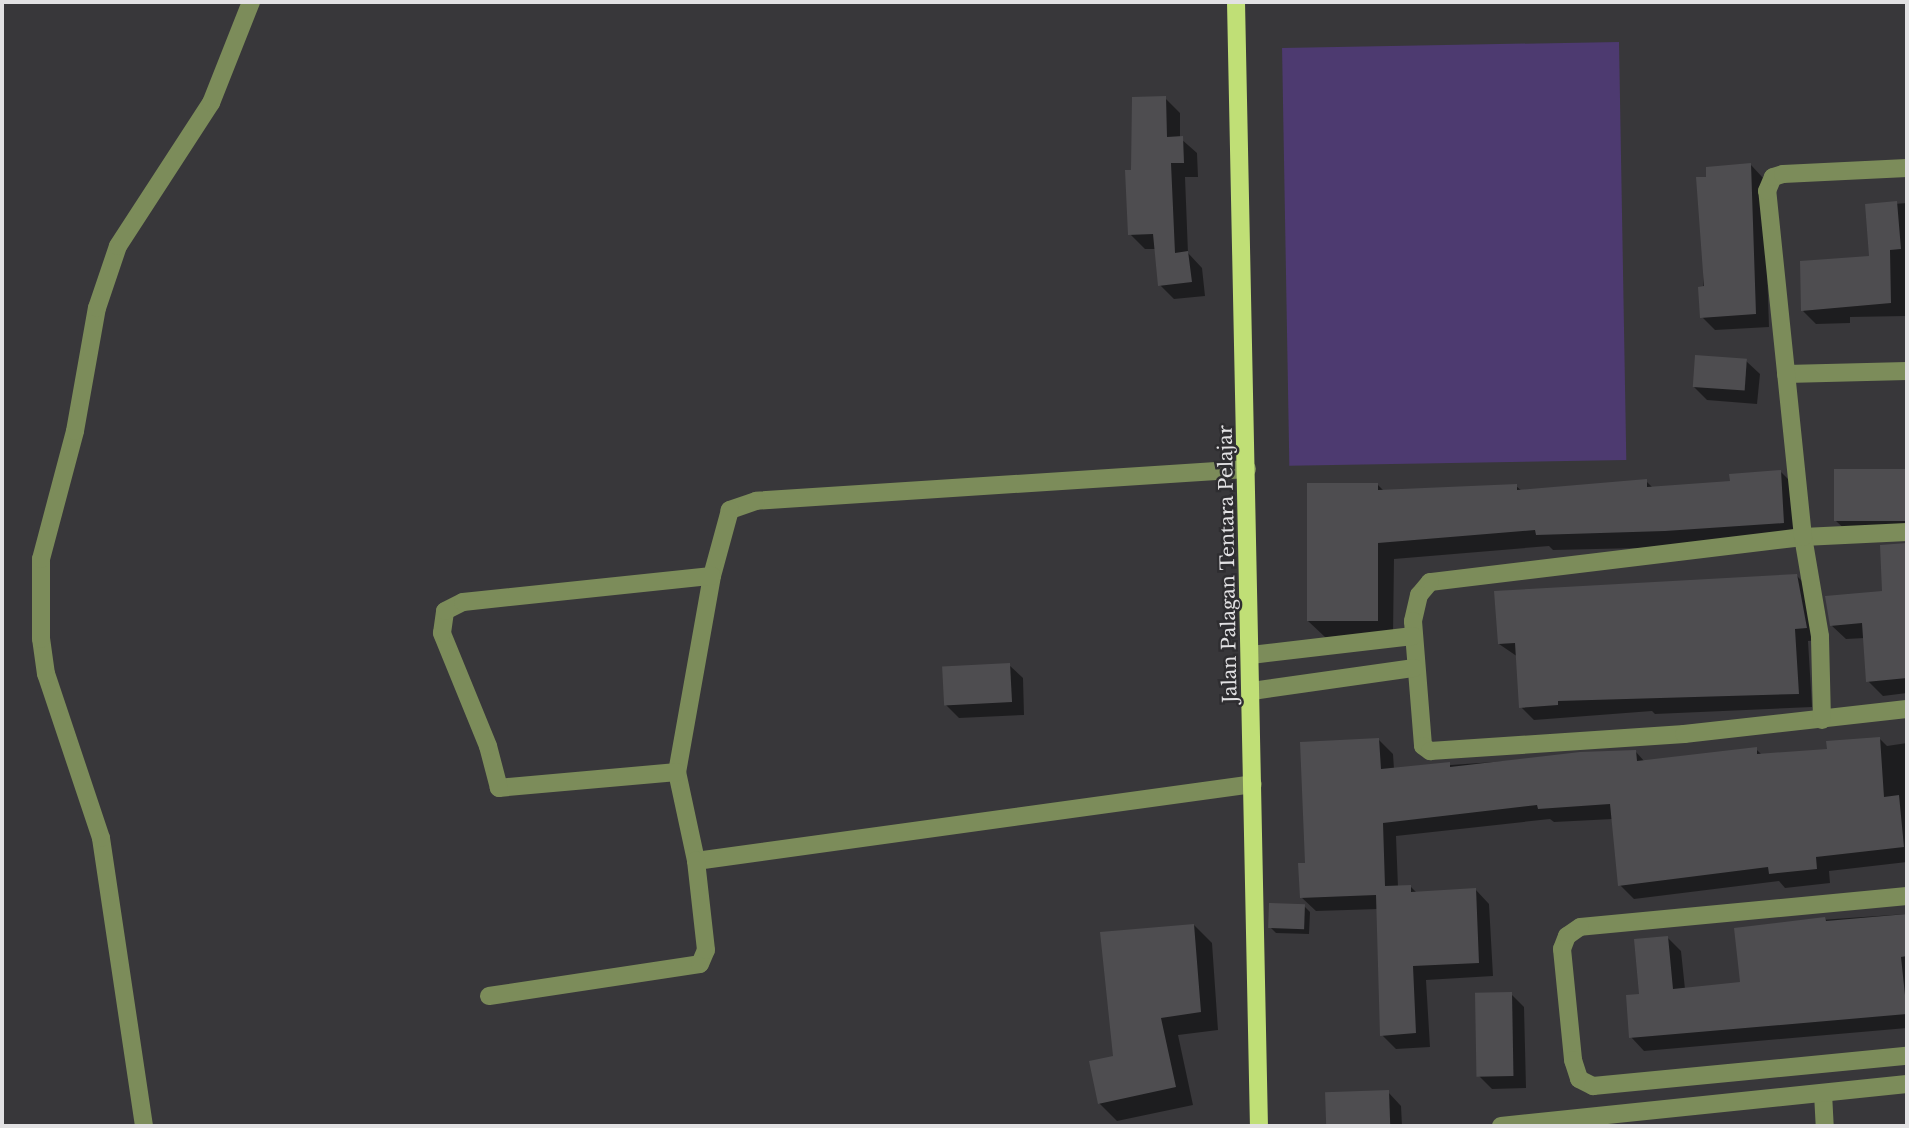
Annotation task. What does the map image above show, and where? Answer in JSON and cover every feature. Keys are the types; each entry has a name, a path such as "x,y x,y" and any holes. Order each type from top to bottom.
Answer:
{"main road":[{"name":"Jalan Palagan Tentara Pelajar","path":"1236,2 1259,1126"}],"street":[{"path":"144,1126 102,838 46,674 41,639 41,559 75,430 97,308 118,246 211,103 251,2"},
{"path":"1822,720 1820,636 1803,537 1769,183 1783,174 1907,168"},
{"path":"1786,374 1907,371"},
{"path":"489,996 699,964 706,950 696,861 677,772 712,576 730,510 756,501 1247,469"},
{"path":"1907,532 1803,537 1430,582 1419,596 1413,636 1423,746 1430,751 1684,734 1907,709"},
{"path":"677,772 499,788 488,746 442,633 445,611 463,602 712,576"},
{"path":"1251,655 1413,636"},
{"path":"1252,691 1414,668"},
{"path":"696,861 1253,784"},
{"path":"1907,896 1580,927 1567,936 1562,949 1573,1060 1585,1083 1907,1056"},
{"path":"1764,1070 1767,1098"},
{"path":"1501,1126 1907,1084"},
{"path":"1823,1093 1825,1126"}],"shaded area":[{"path":"1619,42 1626,460 1289,466 1282,48"}],"building":[{"path":"1166,96 1167,137 1183,136 1184,163 1171,163 1175,253 1188,251 1192,282 1158,286 1153,234 1128,235 1125,170 1131,170 1132,97"},
{"path":"1751,163 1756,314 1700,318 1698,287 1704,286 1696,177 1706,177 1706,167"},
{"path":"1897,201 1901,249 1890,250 1891,303 1801,311 1800,261 1869,256 1865,204"},
{"path":"1695,355 1747,359 1745,391 1693,387"},
{"path":"1834,469 1907,469 1907,521 1834,521"},
{"path":"1781,470 1784,523 1665,531 1536,535 1535,530 1378,543 1378,621 1307,621 1307,483 1378,483 1378,490 1517,484 1517,490 1647,479 1647,487 1730,481 1729,474"},
{"path":"1907,543 1907,678 1866,682 1862,623 1830,626 1825,596 1882,591 1880,545"},
{"path":"1797,574 1807,628 1795,629 1799,694 1558,701 1558,705 1519,708 1515,643 1498,644 1494,591"},
{"path":"1010,663 1012,702 944,706 942,667"},
{"path":"1880,737 1884,797 1899,795 1904,847 1816,857 1817,869 1769,874 1768,867 1618,886 1610,804 1538,809 1537,805 1383,823 1385,886 1411,885 1411,892 1476,888 1479,963 1413,966 1416,1033 1380,1036 1376,895 1300,898 1298,863 1305,863 1300,742 1379,738 1381,769 1450,762 1450,767 1580,752 1636,750 1637,761 1757,747 1757,754 1827,749 1826,741"},
{"path":"1269,903 1305,904 1304,929 1268,928"},
{"path":"1907,914 1907,956 1901,957 1907,1014 1629,1038 1626,995 1639,994 1634,939 1668,936 1673,989 1740,982 1734,928 1825,917 1826,921"},
{"path":"1194,924 1201,1012 1161,1018 1176,1087 1098,1104 1089,1061 1113,1056 1100,932"},
{"path":"1512,992 1513,1076 1476,1077 1475,993"},
{"path":"1389,1090 1390,1126 1326,1126 1325,1092"}]}
